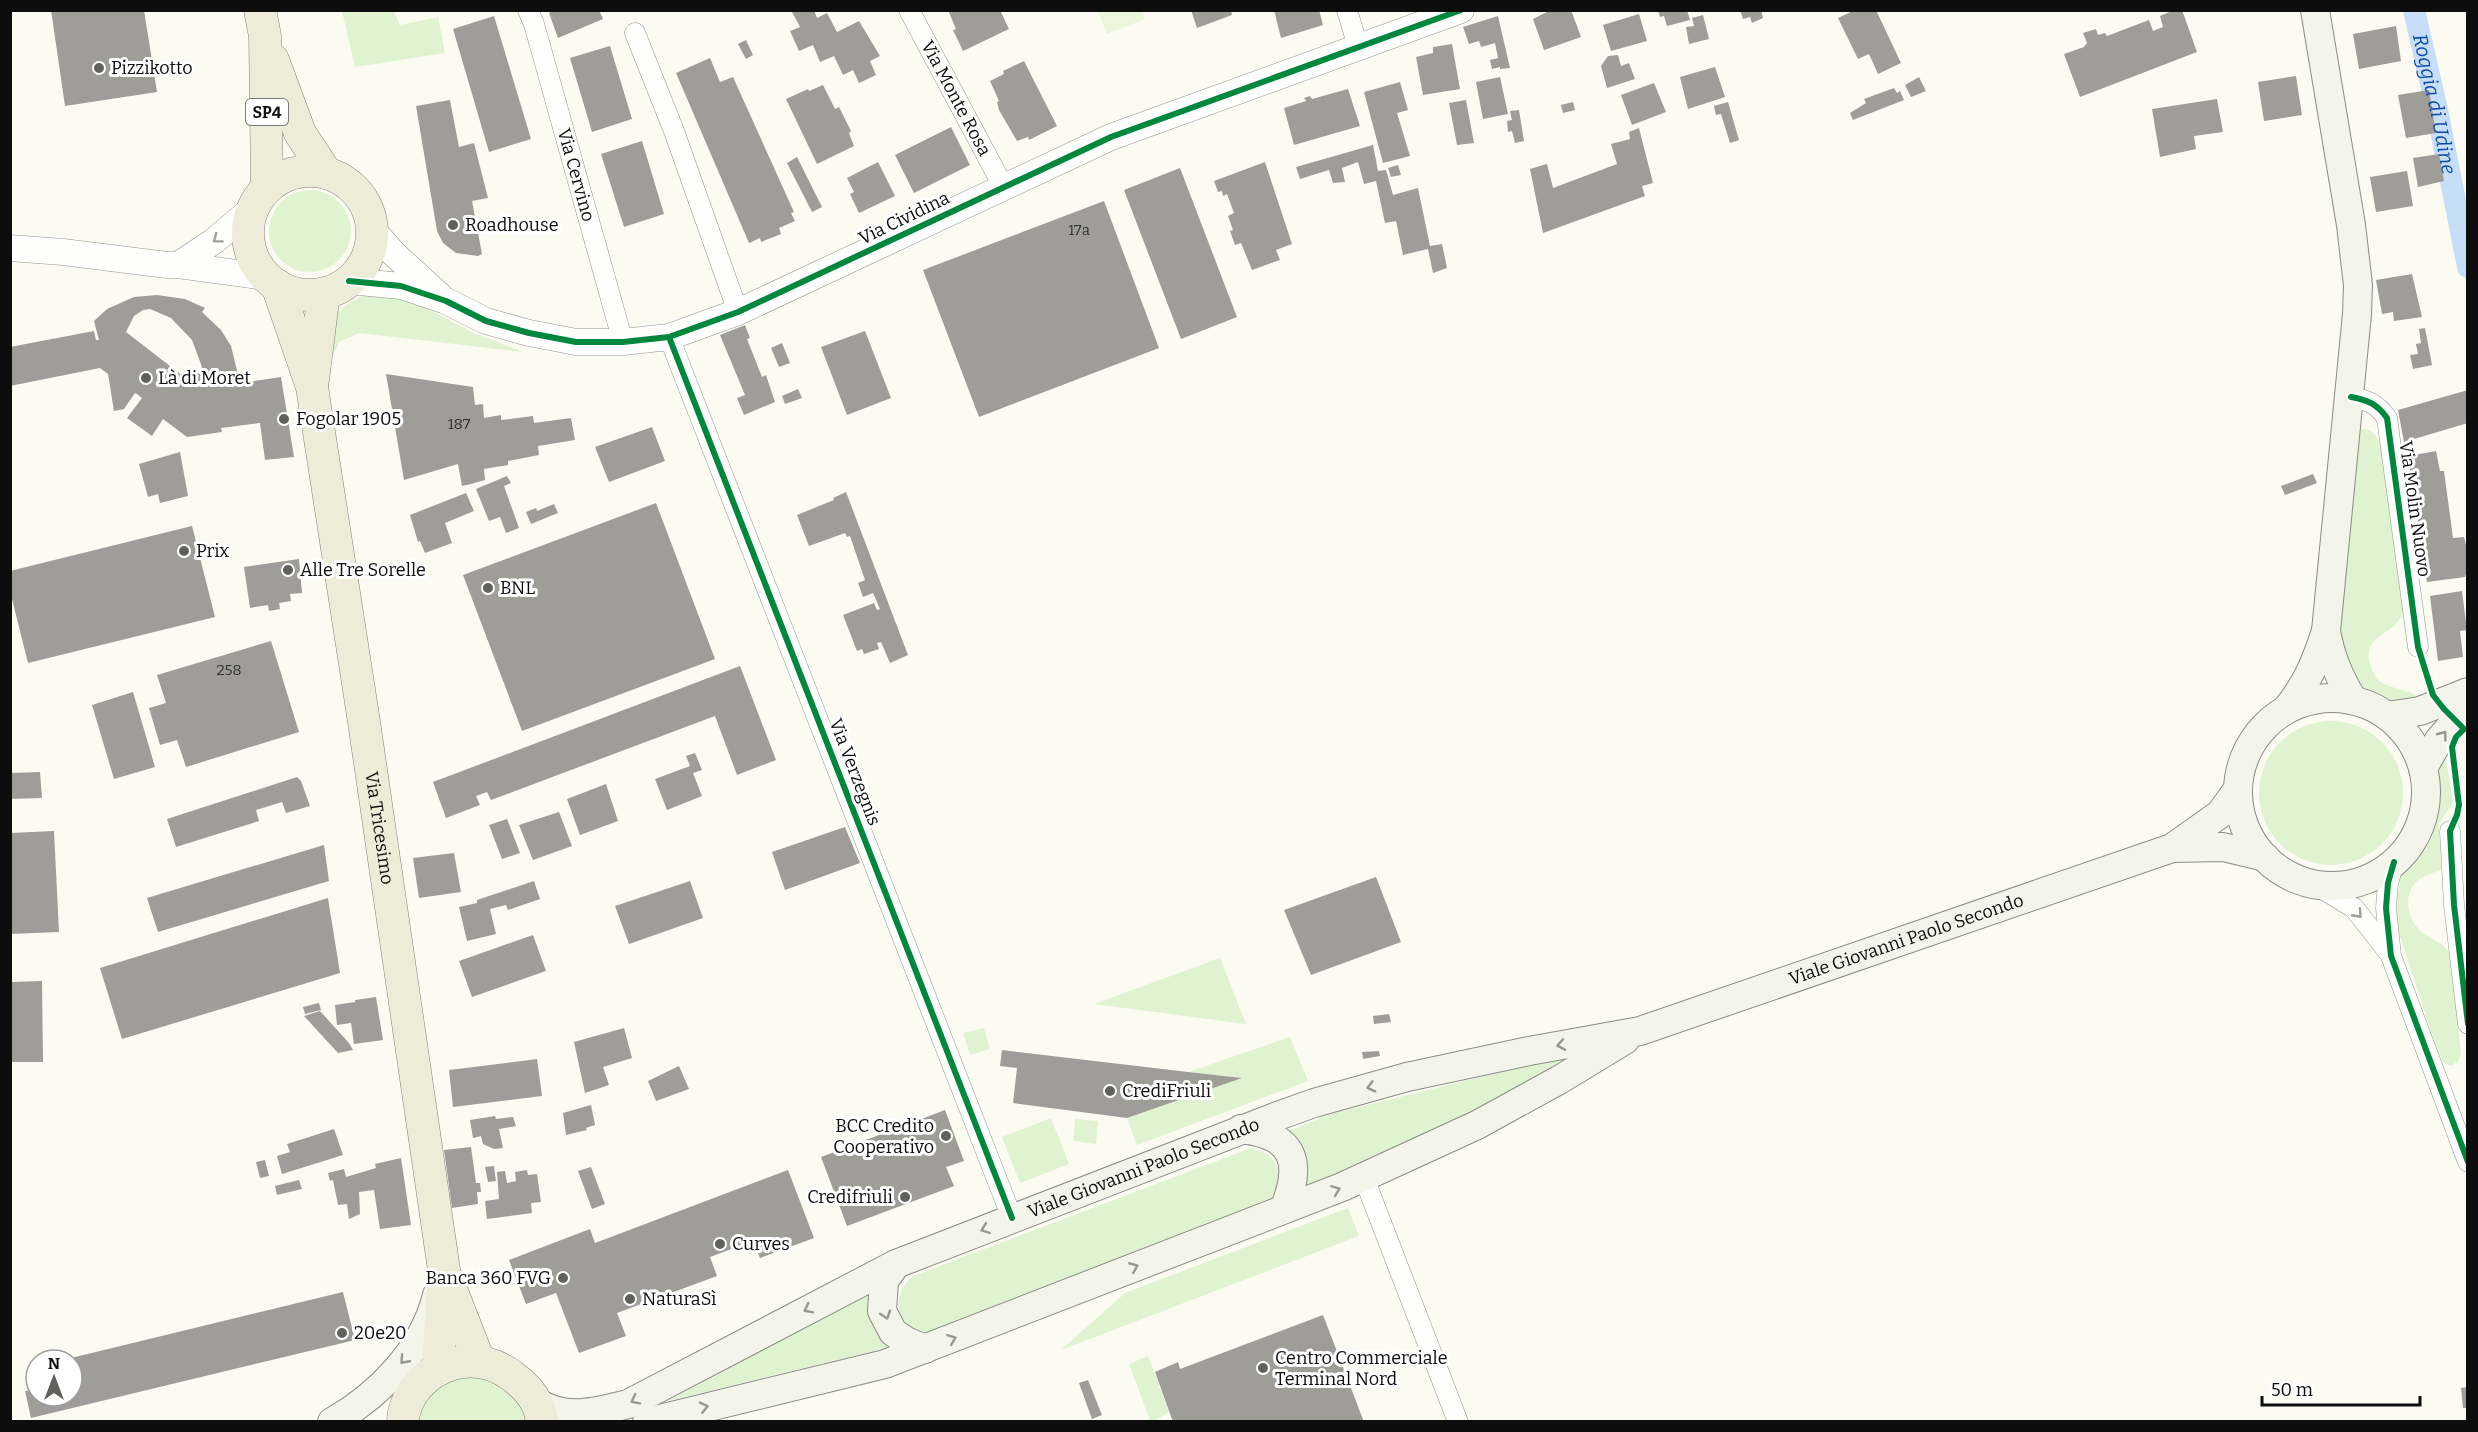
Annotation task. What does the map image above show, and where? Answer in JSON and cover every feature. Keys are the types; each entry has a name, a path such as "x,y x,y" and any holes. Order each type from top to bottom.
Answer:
{"main road":[{"path":"2286,710 2307,701 2330,698 2353,700 2365,704 2387,716 2406,733 2423,768 2426,788 2419,828 2408,846 2394,862 2365,879 2340,885 2314,884 2279,869 2255,846 2245,826 2239,804 2238,789 2241,769 2248,749 2265,727 2286,710 2304,687 2315,666 2326,631 2350,397 2358,285 2352,225 2315,10"},
{"name":"SP4","path":"262,23 300,133 326,173"},
{"name":"SP4","path":"260,198 262,23"},
{"path":"298,172 326,173 342,180 357,192 367,209 372,229 371,244 366,258 337,287 302,294 272,281 257,264 248,240 260,198 281,178 298,172"},
{"name":"Via Tricesimo","path":"272,281 312,387 364,722 444,1270 438,1370"},
{"name":"Via Tricesimo","path":"312,387 337,287"},
{"path":"2326,631 2331,657 2338,676 2353,700"},
{"path":"2387,716 2420,711 2468,692"},
{"path":"2423,768 2439,740 2468,706"},
{"name":"Viale Giovanni Paolo Secondo","path":"540,1412 547,1409 566,1413 592,1413 628,1404 896,1264 1241,1129 1314,1103 1407,1077 1529,1051 1640,1031 2172,848 2220,814 2238,789"},
{"name":"Viale Giovanni Paolo Secondo","path":"2172,848 2223,847 2265,857"},
{"name":"Viale Giovanni Paolo Secondo","path":"647,1422 885,1364 1364,1178 1477,1125 1640,1031"},
{"path":"1241,1129 1258,1131 1276,1138 1290,1153 1295,1170 1293,1186 1284,1209"},
{"path":"896,1264 884,1281 882,1311 892,1332 925,1349"},
{"path":"332,1422 357,1406 408,1356 422,1336 434,1310 444,1270"},
{"name":"Via Tricesimo","path":"444,1270 479,1361"},
{"path":"402,1420 413,1391 423,1380 438,1370 457,1362 479,1361 500,1367 522,1384 540,1412"}],"street":[{"name":"Via Cervino","path":"528,10 623,342"},
{"name":"Via Monte Rosa","path":"909,10 1003,186"},
{"path":"1347,10 1358,47"},
{"name":"Via Cividina","path":"337,287 401,286 446,301 486,321 529,333 576,342 623,342 669,337 738,312 1003,186 1112,137 1461,10"},
{"path":"635,33 674,131 738,312"},
{"path":"178,265 214,241 260,198"},
{"name":"Via Cividina","path":"372,229 394,254 446,301"},
{"path":"10,248 178,265 272,281"},
{"name":"Via Verzegnis","path":"669,337 1012,1218"},
{"name":"Via Molin Nuovo","path":"2350,397 2367,400 2379,406 2387,418 2418,647"},
{"path":"2450,831 2454,905 2468,1024"},
{"path":"2394,862 2388,883 2386,908 2391,956 2468,1162"},
{"path":"2314,884 2354,908 2391,956"},
{"path":"1364,1178 1458,1422"}],"green space":[{"path":"342,11 394,11 400,25 438,17 445,53 355,67"},
{"path":"1098,11 1142,11 1145,19 1107,34"},
{"path":"310,190 326,193 339,202 348,215 351,231 348,247 339,260 326,269 310,272 294,269 281,260 272,247 269,231 272,215 281,202 294,193"},
{"path":"366,294 408,298 473,333 524,352 359,333 339,342 333,355 332,331 336,316 346,305"},
{"path":"2363,429 2375,435 2383,456 2404,603 2401,617 2371,645 2369,662 2374,674 2383,684 2410,693 2421,701 2387,703 2377,701 2361,691 2339,644 2359,432"},
{"path":"2331,721 2345,722 2359,727 2382,742 2397,765 2402,779 2402,807 2397,821 2382,844 2359,859 2345,864 2331,865 2317,864 2303,859 2280,844 2265,821 2260,807 2259,793 2260,779 2265,765 2280,742 2303,727 2317,722"},
{"path":"2444,746 2453,803 2439,823 2441,870 2424,876 2416,882 2408,902 2411,916 2418,928 2443,945 2451,957 2461,1053 2458,1061 2451,1066 2443,1062 2437,1050 2399,933 2396,917 2400,877 2430,825 2434,784"},
{"path":"1220,958 1246,1024 1094,1004"},
{"path":"984,1028 990,1049 970,1055 963,1033"},
{"path":"1290,1037 1308,1081 1137,1145 1127,1118 1240,1078 1188,1072"},
{"path":"1570,1055 1570,1063 1352,1171 1302,1190 1285,1132 1335,1113"},
{"path":"1051,1118 1069,1164 1020,1183 1002,1137"},
{"path":"1075,1119 1098,1121 1096,1144 1073,1141"},
{"path":"1251,1148 1268,1155 1280,1174 1282,1180 1271,1203 932,1332 910,1327 900,1312 900,1294 905,1284 913,1276"},
{"path":"1348,1208 1359,1236 1061,1350 1125,1293"},
{"path":"872,1292 891,1347 663,1402 666,1398"},
{"path":"1148,1356 1169,1412 1154,1421 1150,1421 1129,1364"},
{"path":"454,1375 496,1378 522,1404 527,1422 417,1422 423,1399"}],"building":[{"path":"51,10 144,10 157,92 65,106"},
{"path":"553,10 599,10 603,19 558,38 549,13"},
{"path":"814,10 817,18 827,13 837,32 859,21 880,56 870,61 876,75 859,83 853,70 843,75 834,56 820,62 813,45 799,51 790,31 800,27 792,12"},
{"path":"948,10 1000,10 1009,29 963,51 953,30 956,29"},
{"path":"1191,10 1231,10 1232,15 1197,28"},
{"path":"1274,10 1319,10 1323,25 1281,38"},
{"path":"1551,10 1571,10 1581,37 1544,50 1533,19"},
{"path":"1658,10 1687,10 1690,20 1667,26 1664,16 1660,17"},
{"path":"1740,10 1761,10 1763,18 1752,23 1750,17 1743,19"},
{"path":"1855,10 1876,10 1901,63 1878,74 1869,54 1858,59 1838,18"},
{"path":"2174,10 2182,10 2197,52 2080,97 2064,54 2084,47 2087,43 2083,33 2096,29 2098,35 2105,33 2107,36 2149,20 2153,31 2163,27 2160,16"},
{"path":"1639,14 1647,41 1611,51 1603,25"},
{"path":"1703,15 1709,39 1689,44 1686,27 1694,26 1692,18"},
{"path":"494,16 531,139 489,152 453,29"},
{"path":"1498,16 1510,68 1492,69 1490,60 1498,58 1495,43 1481,47 1479,41 1469,44 1463,27"},
{"path":"2396,26 2401,61 2359,69 2353,34"},
{"path":"746,40 753,55 746,59 738,44"},
{"path":"1452,44 1460,89 1423,95 1416,57 1433,53 1433,47"},
{"path":"610,46 632,119 592,132 570,58"},
{"path":"1618,55 1621,66 1629,63 1635,79 1607,88 1601,66 1608,56"},
{"path":"710,58 720,82 733,77 794,212 791,213 795,221 779,228 781,234 761,242 760,238 749,243 676,73"},
{"path":"1024,61 1057,126 1029,140 1028,137 1017,141 999,110 997,102 999,101 990,81 1004,74 1003,71"},
{"path":"1715,67 1725,97 1688,109 1680,77"},
{"path":"2296,76 2302,115 2264,121 2258,82"},
{"path":"1500,77 1508,114 1483,119 1476,82"},
{"path":"1919,77 1926,91 1911,97 1905,85"},
{"path":"1400,82 1408,110 1397,113 1410,156 1383,163 1364,92"},
{"path":"1654,83 1666,112 1632,125 1621,95"},
{"path":"823,85 835,109 839,107 851,131 849,133 854,146 817,164 786,99"},
{"path":"1894,88 1897,93 1900,91 1904,100 1853,120 1850,113 1866,103 1864,99"},
{"path":"1348,89 1360,126 1294,145 1284,108 1306,101 1304,98 1310,96 1312,99"},
{"path":"2429,90 2436,133 2406,138 2398,95"},
{"path":"2217,99 2223,132 2194,136 2196,149 2160,157 2152,109"},
{"path":"450,100 459,147 474,143 488,198 472,201 482,254 478,256 456,253 443,243 437,231 416,106"},
{"path":"1466,100 1474,143 1457,145 1449,103"},
{"path":"1573,102 1575,110 1563,113 1561,105"},
{"path":"1728,102 1739,140 1730,143 1721,114 1716,115 1714,106"},
{"path":"1519,110 1524,141 1515,143 1512,131 1508,132 1507,121 1512,120 1510,111"},
{"path":"951,127 970,165 914,193 895,155"},
{"path":"1639,128 1653,183 1642,186 1645,196 1543,233 1530,169 1547,164 1553,188 1617,164 1611,144 1630,139 1629,132"},
{"path":"642,141 664,214 624,227 601,154"},
{"path":"1373,145 1378,171 1386,170 1393,195 1418,188 1430,246 1442,244 1447,268 1433,273 1428,249 1403,255 1396,221 1385,223 1376,181 1364,184 1358,162 1342,168 1345,182 1333,183 1329,170 1300,179 1296,167"},
{"path":"2439,154 2444,181 2418,187 2413,158"},
{"path":"797,157 822,207 812,212 787,163"},
{"path":"878,162 895,196 859,213 850,194 854,192 847,178"},
{"path":"1265,162 1292,244 1276,250 1280,260 1252,270 1241,243 1235,245 1230,231 1233,230 1228,216 1234,213 1227,194 1223,196 1222,191 1218,192 1214,181"},
{"path":"1398,165 1401,175 1391,177 1388,168"},
{"path":"1180,168 1237,317 1181,339 1124,190"},
{"path":"2407,171 2413,206 2376,212 2370,177"},
{"path":"1104,201 1159,348 979,417 923,270"},
{"path":"2412,274 2422,317 2394,321 2393,312 2382,314 2376,280"},
{"name":"Là di Moret","path":"157,295 185,299 205,308 202,312 221,330 231,346 240,383 281,377 294,457 265,460 260,423 221,428 222,432 187,437 163,419 152,436 127,418 142,398 135,393 124,409 114,411 108,374 100,368 10,386 10,347 94,331 96,340 99,340 94,321 107,309 134,297","holes":["150,309 171,318 192,340 202,367 192,383 126,332 134,316 143,310"]},
{"path":"745,325 750,338 747,339 762,377 766,375 775,402 744,415 737,398 745,395 720,335"},
{"path":"2425,328 2432,365 2413,369 2410,355 2418,354 2416,344 2421,343 2419,329"},
{"path":"865,331 891,398 847,415 821,347"},
{"path":"782,343 790,363 779,367 771,348"},
{"path":"386,374 473,387 475,405 483,404 484,418 501,415 501,420 533,416 534,423 571,418 575,440 538,446 539,455 508,461 508,465 484,469 485,480 471,484 462,486 458,464 404,480"},
{"path":"798,389 802,398 785,404 782,396"},
{"path":"2468,390 2468,423 2404,442 2398,410"},
{"path":"652,427 665,461 609,482 595,447"},
{"path":"2436,451 2440,471 2444,471 2453,538 2464,537 2468,553 2468,568 2465,577 2427,582 2408,456"},
{"path":"180,452 188,496 160,503 158,494 148,497 139,464"},
{"path":"2313,474 2317,483 2285,495 2281,486"},
{"path":"507,476 511,483 504,486 519,528 506,533 500,517 489,521 476,489"},
{"path":"846,492 908,655 890,663 881,642 877,643 879,649 864,654 862,649 857,651 843,615 874,603 877,610 880,609 873,593 863,597 858,583 865,580 850,536 847,537 845,533 809,546 797,515 834,500 833,498"},
{"path":"466,493 474,511 445,523 452,543 425,553 420,541 418,542 410,515"},
{"path":"656,503 715,659 522,731 463,575"},
{"path":"554,504 558,513 531,524 526,512 536,508 537,511"},
{"path":"192,526 215,617 28,663 10,591 10,571"},
{"path":"299,559 302,593 290,594 291,601 279,603 280,609 269,611 268,605 250,608 244,567"},
{"path":"2462,591 2467,630 2460,631 2463,657 2438,661 2430,596"},
{"path":"271,641 299,732 186,767 177,740 160,745 149,708 166,703 157,675"},
{"path":"740,666 776,760 737,775 715,716 491,800 487,792 476,796 480,805 446,818 433,782"},
{"path":"133,692 155,767 114,779 92,705"},
{"path":"695,753 702,770 693,773 702,796 667,810 655,779 690,766 686,756"},
{"path":"40,772 42,798 10,799 10,773"},
{"path":"297,777 301,781 310,806 286,813 282,802 256,810 259,821 176,847 167,819"},
{"path":"606,784 618,821 580,835 567,799"},
{"path":"559,812 572,846 533,860 519,825"},
{"path":"507,819 520,853 502,859 489,825"},
{"path":"845,827 860,863 785,890 772,852"},
{"path":"54,831 59,932 10,934 10,833"},
{"path":"324,845 329,881 158,932 147,898"},
{"path":"454,853 461,892 419,898 413,858"},
{"path":"1376,877 1401,942 1311,975 1284,910"},
{"path":"534,881 540,899 508,910 506,905 490,909 496,934 467,941 459,907 477,903 477,900"},
{"path":"690,881 703,918 629,944 615,906"},
{"path":"328,898 340,973 122,1039 100,968"},
{"path":"533,935 546,971 472,997 459,961"},
{"path":"42,981 43,1062 10,1062 10,982"},
{"path":"376,997 383,1040 354,1044 351,1023 337,1025 335,1005"},
{"path":"319,1003 321,1010 305,1014 303,1007"},
{"path":"320,1011 353,1050 338,1053 304,1016"},
{"path":"1389,1014 1391,1022 1374,1024 1373,1016"},
{"path":"624,1028 632,1058 603,1067 609,1085 585,1093 574,1042"},
{"name":"CrediFriuli","path":"1002,1050 1242,1078 1127,1118 1013,1103 1017,1068 1000,1066"},
{"path":"1379,1051 1380,1056 1363,1059 1362,1052"},
{"path":"537,1059 542,1096 453,1107 449,1070"},
{"path":"679,1066 689,1089 656,1101 648,1081"},
{"path":"591,1105 595,1125 586,1128 587,1130 566,1135 563,1113"},
{"path":"945,1110 964,1161 946,1167 954,1186 847,1226 821,1157"},
{"path":"495,1116 496,1119 513,1117 516,1126 499,1129 503,1148 494,1149 483,1144 481,1136 473,1138 470,1120"},
{"path":"334,1129 343,1155 282,1174 277,1156 290,1152 287,1144"},
{"path":"471,1147 476,1183 480,1183 481,1192 477,1192 478,1204 452,1208 444,1150"},
{"path":"401,1158 411,1225 380,1229 374,1190 359,1192 360,1214 349,1219 347,1204 338,1205 333,1180 330,1181 328,1173 344,1169 346,1177 376,1168 375,1164"},
{"path":"265,1160 269,1176 260,1178 256,1162"},
{"path":"494,1166 496,1181 488,1182 485,1167"},
{"path":"591,1167 605,1204 592,1209 578,1171"},
{"path":"527,1170 528,1175 537,1174 541,1202 531,1203 532,1213 487,1219 485,1201 499,1199 497,1172 505,1171 507,1183 516,1181 515,1172"},
{"path":"788,1170 814,1238 760,1258 753,1241 710,1257 717,1276 617,1313 626,1336 579,1353 556,1293 526,1304 509,1260 590,1229 595,1243"},
{"path":"299,1180 302,1189 277,1195 275,1186"},
{"path":"343,1292 355,1340 84,1405 84,1355"},
{"name":"Centro Commerciale Terminal Nord","path":"1323,1315 1364,1422 1173,1422 1155,1372 1178,1362 1180,1369"},
{"path":"1088,1380 1102,1415 1092,1419 1079,1383"},
{"path":"2468,1387 2468,1408 2463,1408 2461,1388"},
{"path":"29,1408 73,1408 31,1418"}],"waterway":[{"name":"Roggia di Udine","path":"2414,10 2437,110 2468,267"}],"cycle path":[{"path":"349,281 401,286 446,301 486,321 529,333 576,342 623,342 669,337 738,312 1111,137 1461,10"},
{"path":"669,337 1012,1218"},
{"path":"2351,397 2372,403 2387,418 2418,647 2433,695 2464,729 2456,737 2452,747 2459,805 2450,831 2454,905 2468,1024"},
{"path":"2394,862 2388,883 2386,908 2391,956 2468,1162"}],"place":[{"name":"Pizzikotto","path":"99,68"},
{"name":"Roadhouse","path":"453,225"},
{"name":"Là di Moret","path":"146,378"},
{"name":"Fogolar 1905","path":"284,419"},
{"name":"Prix","path":"184,551"},
{"name":"Alle Tre Sorelle","path":"288,570"},
{"name":"BNL","path":"488,588"},
{"name":"CrediFriuli","path":"1110,1091"},
{"name":"BCC Credito Cooperativo","path":"946,1136"},
{"name":"Credifriuli","path":"905,1197"},
{"name":"Curves","path":"720,1244"},
{"name":"Banca 360 FVG","path":"563,1278"},
{"name":"NaturaSì","path":"630,1299"},
{"name":"20e20","path":"342,1333"},
{"name":"Centro Commerciale Terminal Nord","path":"1263,1368"}]}
